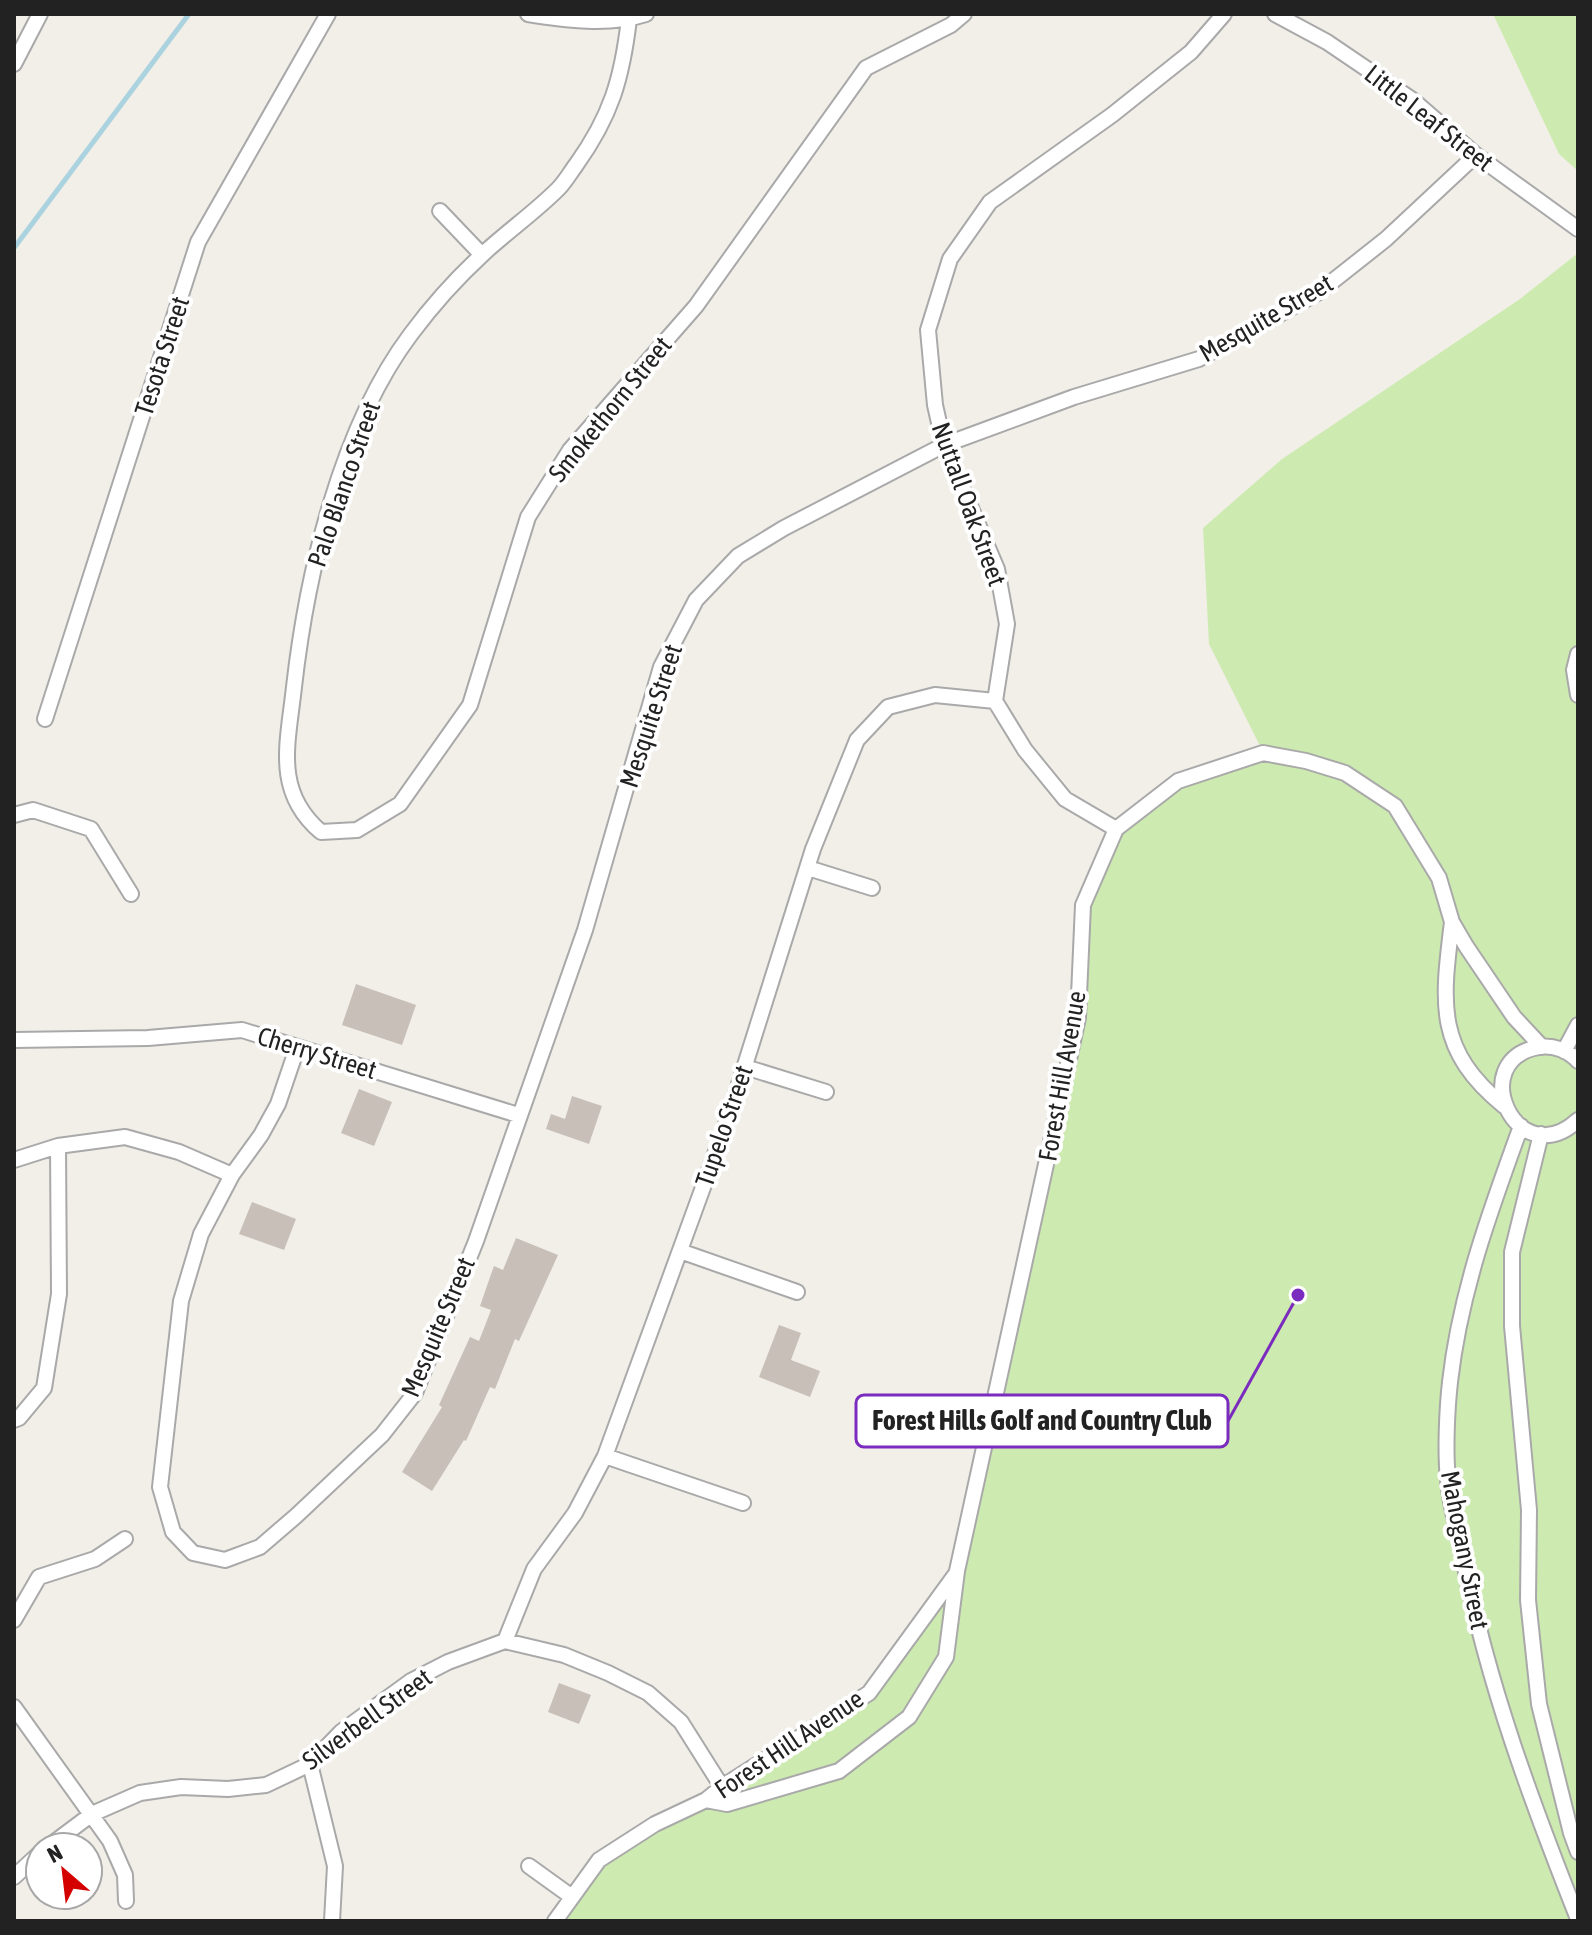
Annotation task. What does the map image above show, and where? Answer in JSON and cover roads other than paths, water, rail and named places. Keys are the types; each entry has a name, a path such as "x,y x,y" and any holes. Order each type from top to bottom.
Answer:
{"street":[{"path":"14,64 40,14"},
{"name":"Tesota Street","path":"45,719 198,242 328,14"},
{"path":"528,14 597,21 646,14"},
{"name":"Smokethorn Street","path":"321,832 357,830 400,804 470,705 528,517 570,450 696,306 866,68 951,25 964,14"},
{"name":"Nuttall Oak Street","path":"995,701 1007,624 997,569 944,445 935,405 928,330 950,259 990,202 1112,115 1191,52 1224,14"},
{"name":"Little Leaf Street","path":"1275,14 1327,42 1414,101 1476,155 1578,229"},
{"name":"Palo Blanco Street","path":"321,832 306,819 294,800 285,774 299,645 315,562 367,405 412,332 482,255 559,188 591,143 615,97 624,62 629,16"},
{"name":"Mesquite Street","path":"232,1175 201,1234 181,1301 160,1487 173,1532 193,1553 225,1560 260,1547 382,1435 415,1393 476,1241 585,930 661,667 696,600 738,556 784,528 944,445 1074,397 1199,359 1319,292 1386,239 1476,155"},
{"path":"440,211 482,255"},
{"path":"1578,654 1574,670 1578,695"},
{"name":"Tupelo Street","path":"505,1641 534,1569 575,1513 605,1456 745,1067 808,868 857,740 888,707 935,695 995,701"},
{"path":"995,701 1025,750 1065,799 1116,829"},
{"name":"Forest Hill Avenue","path":"706,1800 727,1804 839,1771 909,1717 946,1657 957,1571 1078,1018 1083,905 1116,829 1178,781 1263,753 1306,761 1345,773 1395,806 1439,878 1452,922 1498,994 1542,1047"},
{"path":"14,815 33,810 91,829 131,894"},
{"path":"808,868 872,888"},
{"name":"Forest Hill Avenue","path":"1452,922 1445,979 1446,1022 1455,1049 1470,1074 1521,1126"},
{"path":"1564,1051 1578,1025"},
{"name":"Cherry Street","path":"14,1040 148,1038 242,1030 518,1115"},
{"path":"1504,1106 1502,1083 1512,1062 1531,1049 1542,1047 1564,1051 1578,1061"},
{"path":"14,1160 58,1146 125,1137 179,1152 232,1175 261,1135 278,1104 297,1048"},
{"path":"745,1067 826,1092"},
{"path":"1561,1132 1578,1120"},
{"path":"1521,1126 1541,1134 1578,1134"},
{"name":"Mahogany Street","path":"1521,1126 1479,1242 1460,1318 1450,1385 1447,1479 1471,1596 1499,1707 1578,1919"},
{"name":"Mahogany Street","path":"1541,1134 1512,1252 1512,1326 1529,1510 1528,1600 1539,1704 1578,1852"},
{"path":"14,1420 44,1388 59,1294 58,1146"},
{"path":"680,1251 797,1292"},
{"path":"605,1456 743,1503"},
{"path":"14,1620 39,1577 95,1559 125,1539"},
{"name":"Forest Hill Avenue","path":"706,1800 869,1693 957,1571"},
{"path":"505,1641 564,1655 648,1693 681,1722 722,1787 727,1804"},
{"name":"Silverbell Street","path":"69,1831 92,1814 140,1793 181,1787 228,1789 266,1785 310,1764 341,1732 411,1681 448,1662 505,1641"},
{"path":"14,1707 110,1841 125,1875 126,1901"},
{"path":"310,1764 335,1866 332,1921"},
{"path":"555,1921 599,1860 655,1824 706,1800"},
{"path":"529,1866 572,1897"}],"waterway":[{"path":"14,248 189,14"}],"place":[{"name":"Forest Hills Golf and Country Club","path":"1298,1295"}]}
